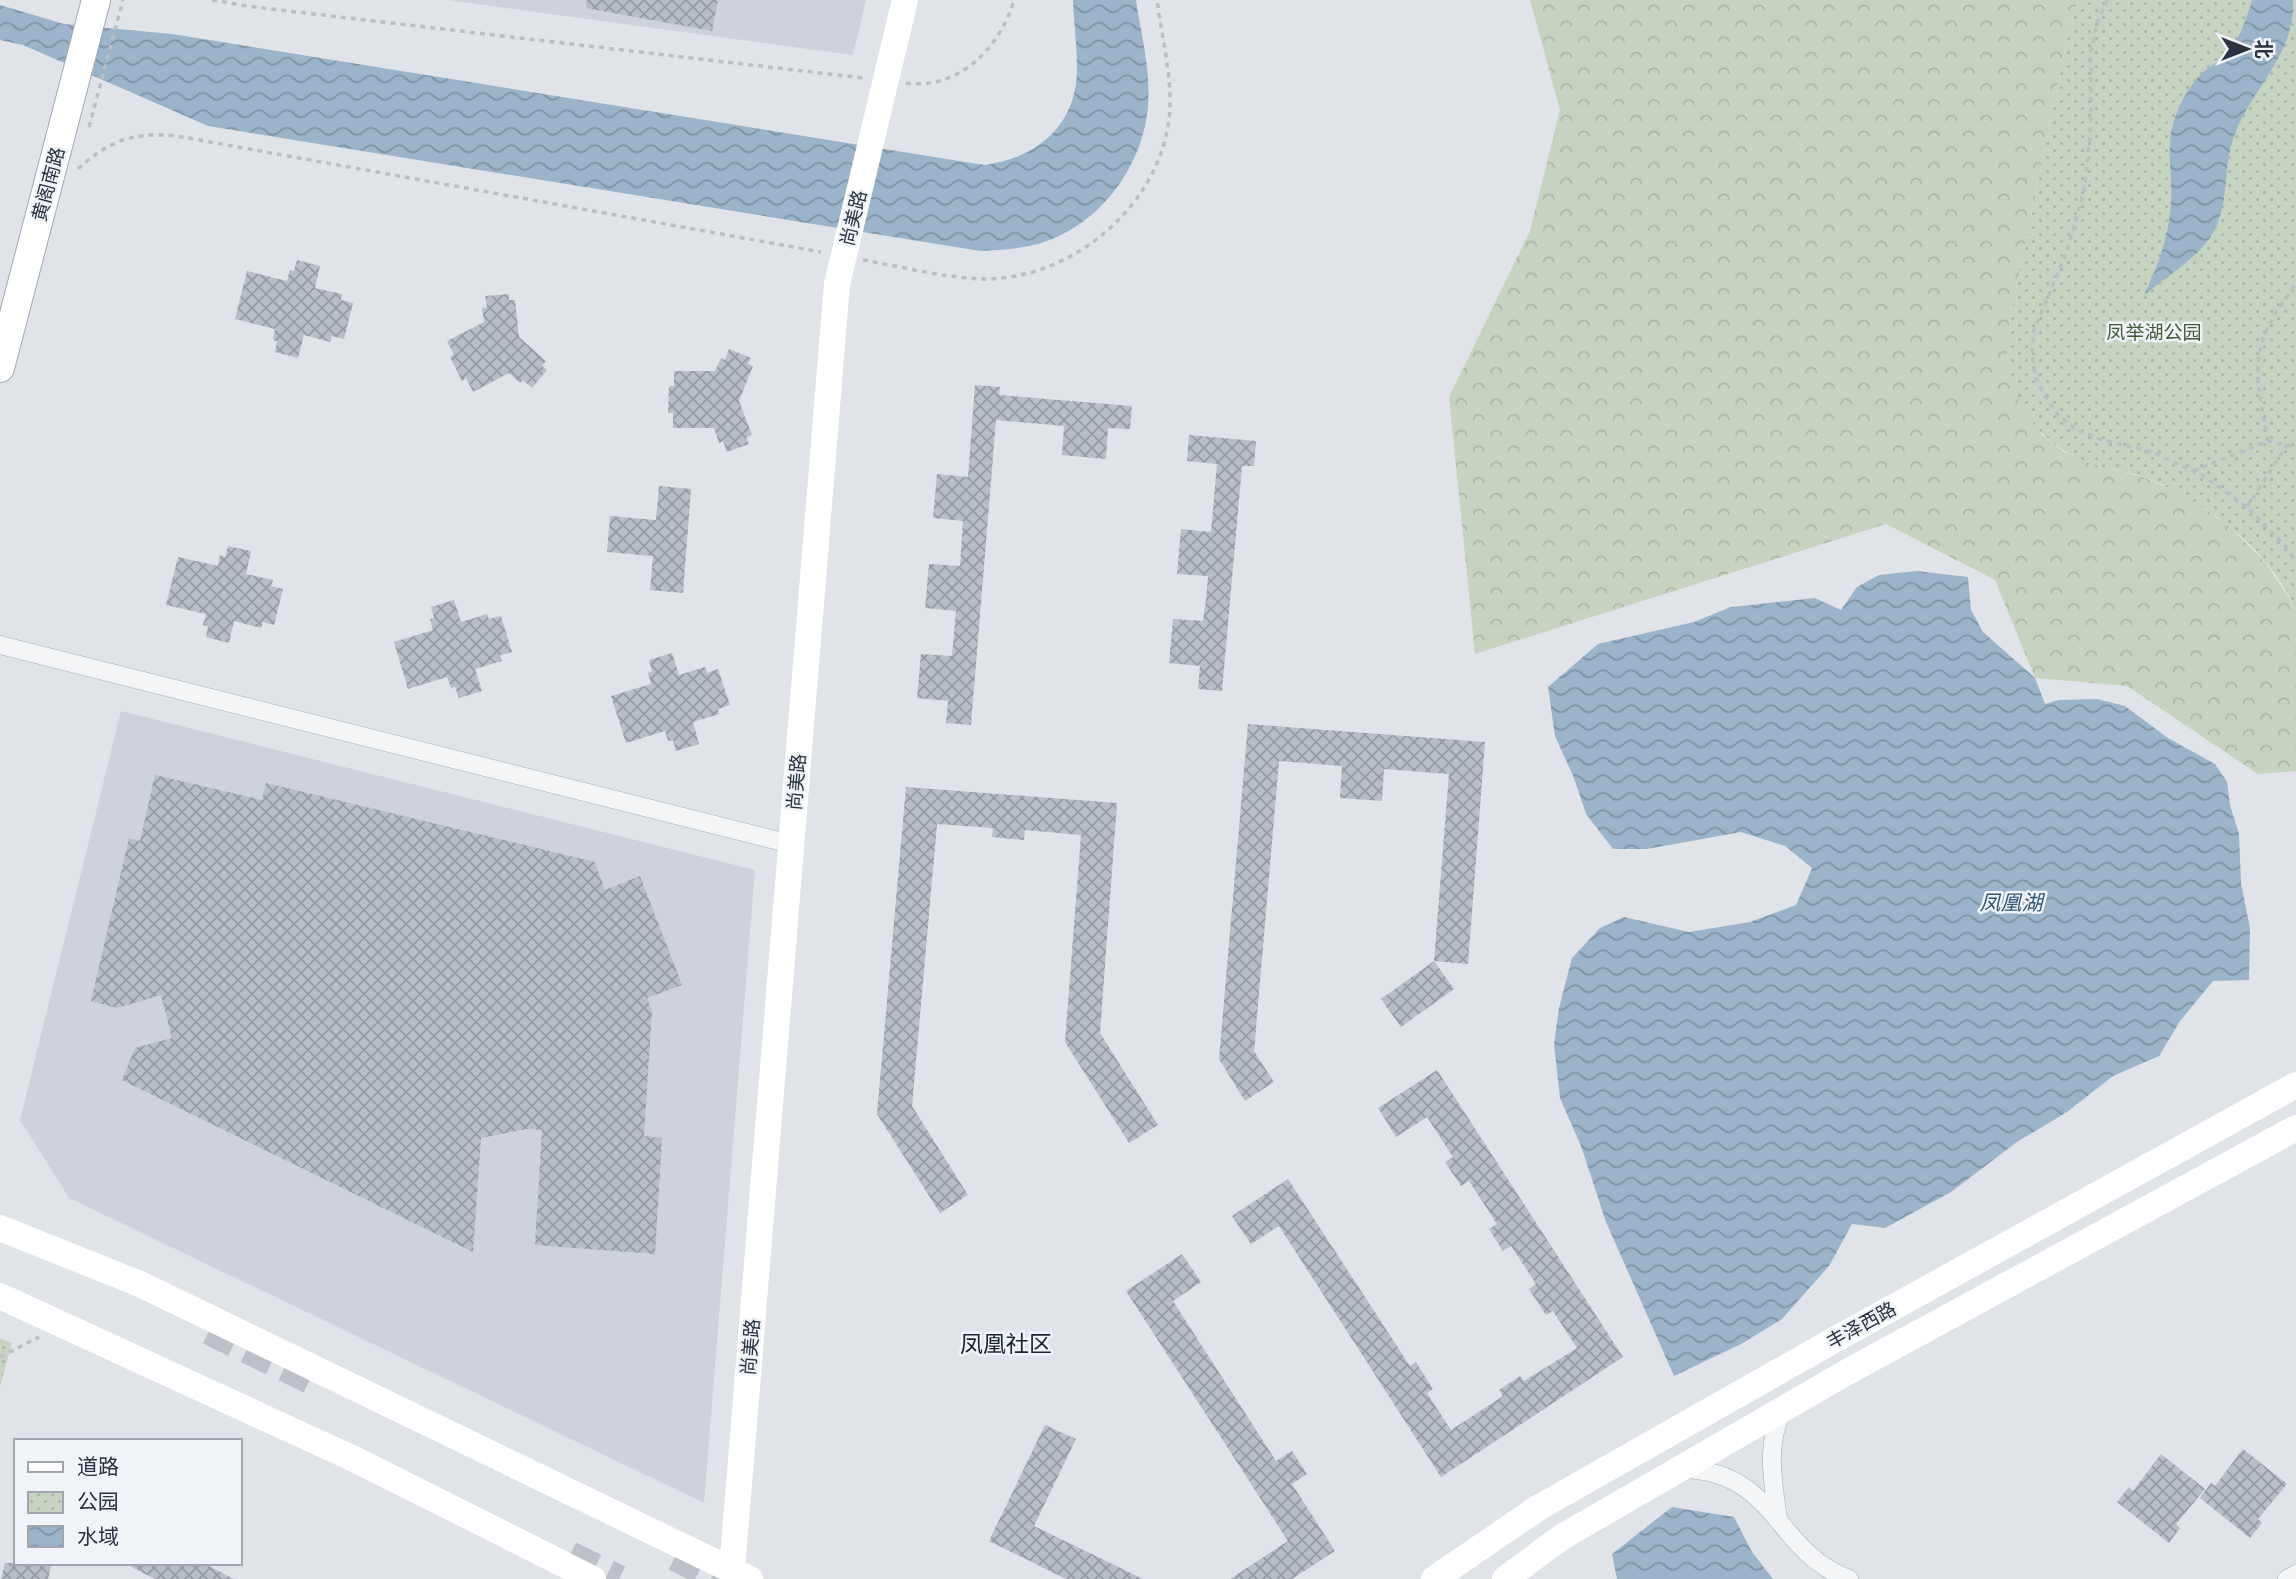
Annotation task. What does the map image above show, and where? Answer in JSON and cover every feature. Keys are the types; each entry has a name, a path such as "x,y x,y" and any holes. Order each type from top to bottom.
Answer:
{"main road":[{"name":"黄阁南路","path":"0,368 70,149 96,0"},
{"name":"尚美路","path":"741,1575 791,844 837,284 884,77 905,0"},
{"name":"丰泽西路","path":"1434,1579 1538,1507 1848,1332 2296,1085"},
{"name":"丰泽西路","path":"1505,1579 1562,1537 1783,1409 2296,1128"},
{"path":"5,1233 140,1284 741,1575"},
{"path":"0,1296 354,1459 593,1579"}],"street":[{"path":"0,646 791,844"},
{"path":"1778,1522 1770,1451 1776,1423 1783,1409"},
{"path":"1681,1469 1704,1469 1737,1482 1765,1503 1778,1522 1807,1553 1849,1579"},
{"path":"2287,1579 2296,1574"}],"path":[{"path":"88,130 123,0"},
{"path":"212,0 254,7 884,77 923,85 947,79 981,57 997,38 1014,0"},
{"path":"862,260 985,279 1026,274 1065,261 1099,239 1128,210 1150,176 1165,137 1170,96 1157,0"},
{"path":"2107,0 2097,23 2091,52 2091,130 2084,191 2067,251 2034,330 2032,353 2035,376 2045,397 2059,416 2077,430 2099,439 2152,452 2192,471 2247,507 2285,546 2296,562"},
{"path":"70,149 78,169 94,154 123,139 155,134 177,136 821,252"},
{"path":"2268,441 2258,387 2258,362 2264,338 2274,317 2296,283"},
{"path":"2192,471 2268,441 2296,447"},
{"path":"2247,507 2287,445"},
{"path":"0,1357 21,1348 61,1323"}],"shaded area":[{"path":"448,0 866,0 853,55"},
{"path":"121,711 755,870 704,1503 69,1198 20,1120"}],"green space":[{"path":"1530,0 2079,0 2072,15 2009,324 2041,434 2064,452 2090,463 2143,477 2189,497 2230,527 2265,562 2293,604 2296,611 2296,771 2258,774 2127,686 2035,678 1995,580 1886,524 1475,654 1449,397 1530,231 1560,110"},
{"name":"凤举湖公园","path":"2079,0 2296,0 2296,611 2270,567 2253,548 2214,515 2147,478 2090,463 2058,447 2032,422 2015,392 2007,356 2009,324 2072,15"},
{"path":"0,1338 12,1343 0,1387"}],"water":[{"path":"1073,0 1136,0 1149,93 1144,129 1137,151 1114,192 1080,224 1060,236 1038,244 980,251 208,126 23,45 0,40 0,5 64,24 172,34 984,165 1003,161 1036,147 1061,123 1075,90 1077,70"},
{"path":"2252,0 2293,0 2292,21 2287,40 2238,127 2231,146 2223,206 2209,239 2195,255 2144,295 2158,262 2168,227 2171,193 2170,144 2175,117 2197,78 2223,57 2238,38"},
{"name":"凤凰湖","path":"1917,571 1968,577 1971,610 1983,632 2035,678 2045,704 2059,700 2097,699 2125,706 2168,738 2215,764 2227,782 2230,805 2239,834 2241,883 2250,928 2249,980 2213,981 2180,1021 2159,1056 2113,1076 2067,1112 2017,1142 1951,1192 1885,1228 1852,1224 1829,1266 1782,1319 1743,1343 1674,1376 1606,1222 1581,1146 1560,1098 1554,1045 1559,1008 1572,958 1600,928 1624,917 1689,932 1750,922 1796,905 1812,868 1785,846 1741,832 1647,849 1613,849 1586,814 1574,778 1555,736 1548,687 1598,644 1694,622 1731,607 1815,598 1841,610 1857,587 1879,575"},
{"path":"1672,1507 1734,1517 1752,1552 1773,1579 1617,1579 1612,1554"}],"building":[{"path":"587,0 718,0 712,31 586,8"},
{"path":"297,260 320,266 315,288 342,294 341,300 353,303 344,339 332,336 330,342 304,335 298,358 275,352 275,329 235,319 247,271 287,281"},
{"path":"509,294 509,300 515,300 519,337 546,361 542,366 547,370 532,388 523,380 520,383 509,373 473,392 466,378 462,381 450,357 454,355 447,341 484,322 482,308 487,307 485,296"},
{"path":"729,349 751,358 748,364 753,366 739,401 752,435 746,438 749,444 727,452 723,441 719,443 714,428 673,428 673,413 668,413 669,386 674,386 674,371 715,371 721,358 725,360"},
{"path":"975,385 1000,387 999,395 1132,406 1130,429 1108,428 1106,459 1062,455 1064,426 996,420 971,725 946,723 948,701 917,698 921,654 952,656 956,611 925,608 929,564 960,566 963,521 933,518 937,474 968,477"},
{"path":"1189,435 1256,441 1254,466 1242,466 1222,691 1198,689 1200,666 1169,663 1173,619 1203,621 1206,599 1208,576 1177,574 1181,529 1211,532 1217,464 1187,461"},
{"path":"659,486 691,489 683,593 650,590 653,556 607,552 610,516 656,520"},
{"path":"228,546 251,551 246,574 273,580 271,586 283,589 274,625 263,622 261,628 234,621 229,643 206,637 208,626 203,625 206,614 166,605 178,557 218,566 220,555 225,557"},
{"path":"454,600 461,622 487,614 489,619 501,616 512,652 500,655 502,661 475,669 482,691 459,698 447,677 408,689 394,642 433,630 431,607"},
{"path":"672,653 679,675 705,667 707,673 718,669 730,705 718,709 719,714 693,722 699,744 676,751 673,740 668,741 665,731 626,743 611,696 651,684 649,660"},
{"path":"1248,724 1485,742 1468,964 1434,961 1449,774 1384,769 1382,801 1340,798 1342,766 1279,761 1254,1051 1274,1082 1245,1101 1219,1059"},
{"path":"155,775 262,800 266,783 595,862 605,890 640,876 682,985 647,998 652,1011 644,1136 662,1138 655,1254 535,1245 542,1130 526,1129 481,1138 473,1252 122,1080 135,1048 172,1038 161,995 117,1008 91,1001 129,838 140,841"},
{"path":"906,787 1117,803 1100,1033 1158,1125 1129,1143 1065,1042 1081,835 1025,830 1024,840 992,837 993,828 937,824 912,1106 968,1195 940,1213 877,1114"},
{"path":"1434,961 1454,989 1401,1027 1381,999"},
{"path":"1437,1070 1623,1357 1441,1477 1279,1226 1251,1244 1232,1216 1288,1179 1410,1366 1416,1362 1433,1389 1427,1393 1451,1430 1503,1396 1499,1390 1520,1376 1524,1381 1577,1348 1553,1311 1546,1315 1529,1289 1536,1284 1511,1246 1503,1251 1489,1229 1497,1224 1469,1181 1461,1186 1445,1162 1453,1157 1427,1117 1396,1137 1378,1108"},
{"path":"1182,1254 1201,1282 1173,1301 1276,1461 1292,1451 1307,1474 1292,1484 1335,1551 1292,1579 1230,1579 1288,1541 1126,1291"},
{"path":"1045,1425 1076,1439 1034,1526 1143,1579 1066,1579 989,1541"},
{"path":"2243,1449 2287,1484 2258,1519 2262,1523 2250,1538 2200,1498 2211,1483 2215,1486"},
{"path":"2161,1454 2205,1489 2176,1524 2180,1528 2169,1543 2117,1502 2129,1487 2133,1491"},
{"path":"5,1563 52,1565 48,1579 1,1579"},
{"path":"128,1565 207,1565 234,1579 155,1579"}],"tunnel":[{"path":"209,1331 314,1382"},
{"path":"570,1555 619,1579"},
{"path":"675,1557 719,1579"}],"district":[{"name":"凤凰社区","path":"1006,1344"}]}
